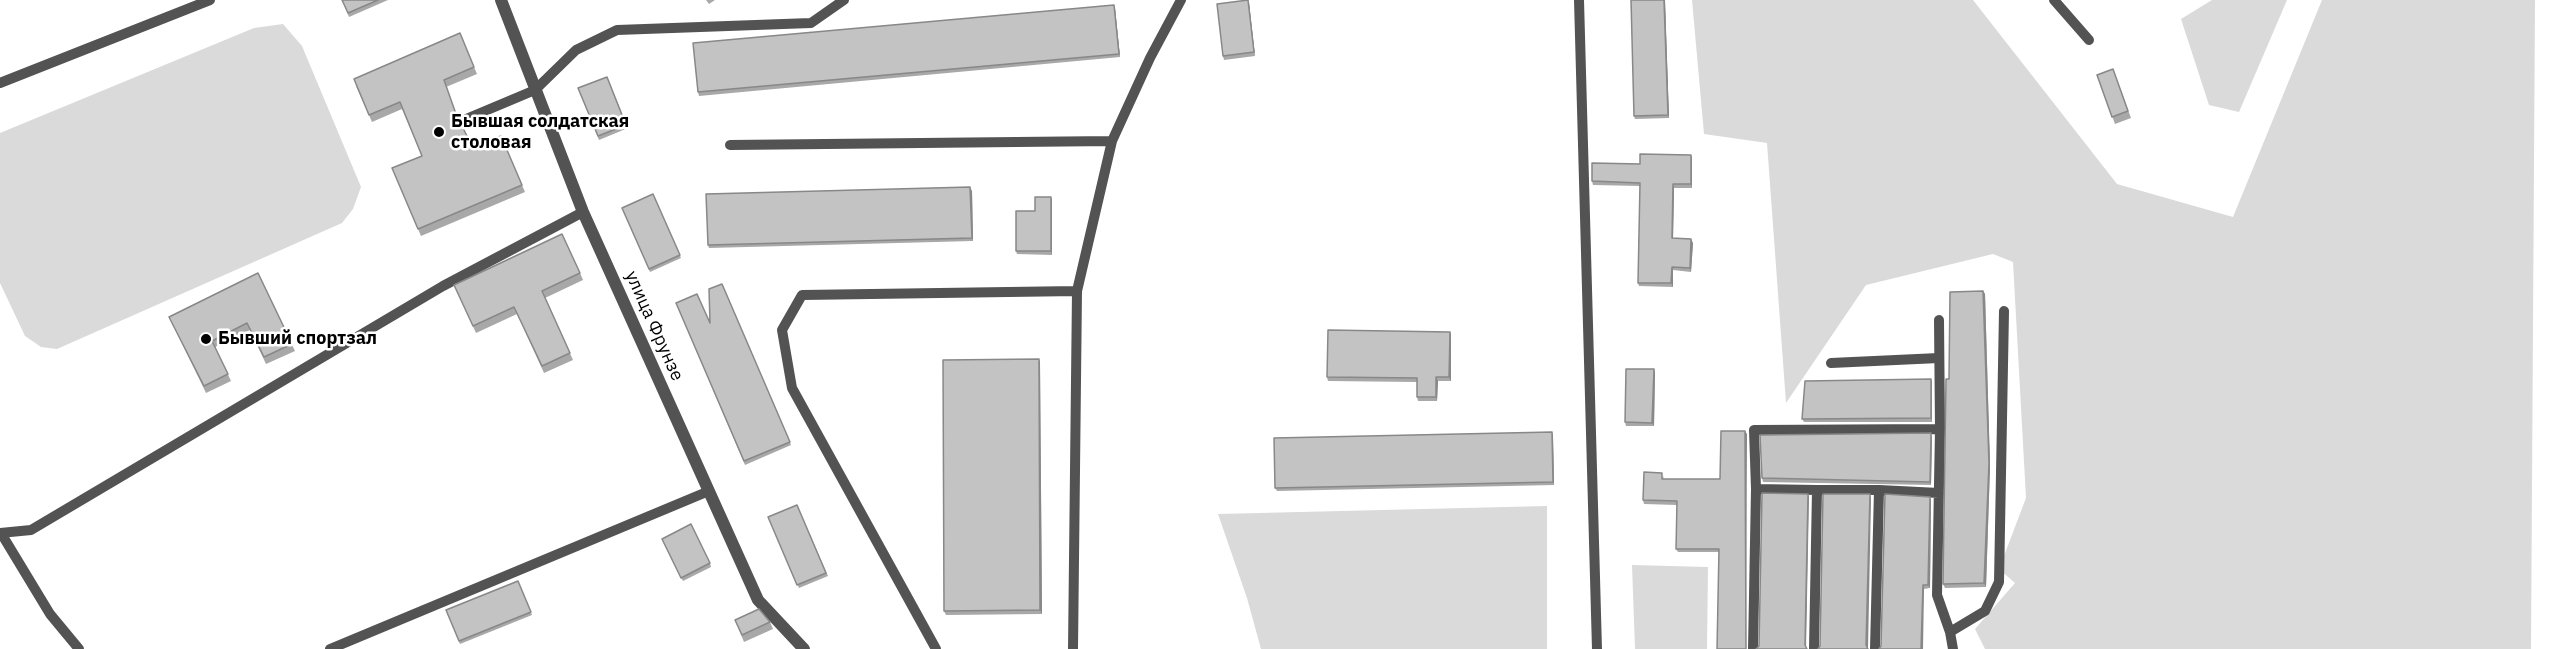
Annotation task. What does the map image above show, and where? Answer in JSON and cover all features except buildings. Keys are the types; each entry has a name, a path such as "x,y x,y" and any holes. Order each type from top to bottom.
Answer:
{"street":[{"name":"улица Фрунзе","path":"501,0 583,212 758,600 804,649"}],"lane":[{"path":"0,83 210,0"},
{"path":"466,119 535,90 576,50 616,30 811,22 844,0"},
{"path":"1073,649 1077,291 1112,141 1150,58 1181,0"},
{"path":"1579,0 1598,649"},
{"path":"2054,0 2089,39"},
{"path":"729,145 1112,141"},
{"path":"79,649 50,614 0,533 32,530 443,286 583,212"},
{"path":"936,649 792,388 782,330 801,295 1077,291"},
{"path":"1950,632 1985,611 1999,582 2004,311"},
{"path":"1939,320 1940,429 1936,595 1950,632 1953,649"},
{"path":"1831,363 1939,358"},
{"path":"1752,649 1756,489 1754,430 1940,429"},
{"path":"1756,489 1939,493"},
{"path":"1814,649 1817,490"},
{"path":"1875,649 1879,490"},
{"path":"330,649 709,492"}],"shaded area":[{"path":"1692,0 1973,0 2117,184 2233,217 2322,0 2535,0 2531,649 1985,649 1975,629 2015,583 1999,569 2026,498 2013,262 1993,254 1866,285 1786,403 1767,143 1704,134"},
{"path":"2212,0 2287,0 2239,112 2209,105 2181,19"},
{"path":"283,24 302,46 361,187 353,209 342,223 57,349 41,347 25,336 0,283 0,133 254,28"},
{"path":"1547,506 1547,649 1261,649 1247,598 1218,514"},
{"path":"1632,565 1708,567 1707,649 1635,649"}],"place":[{"name":"Бывшая солдатская столовая","path":"439,132"},
{"name":"Бывший спортзал","path":"206,339"}]}
